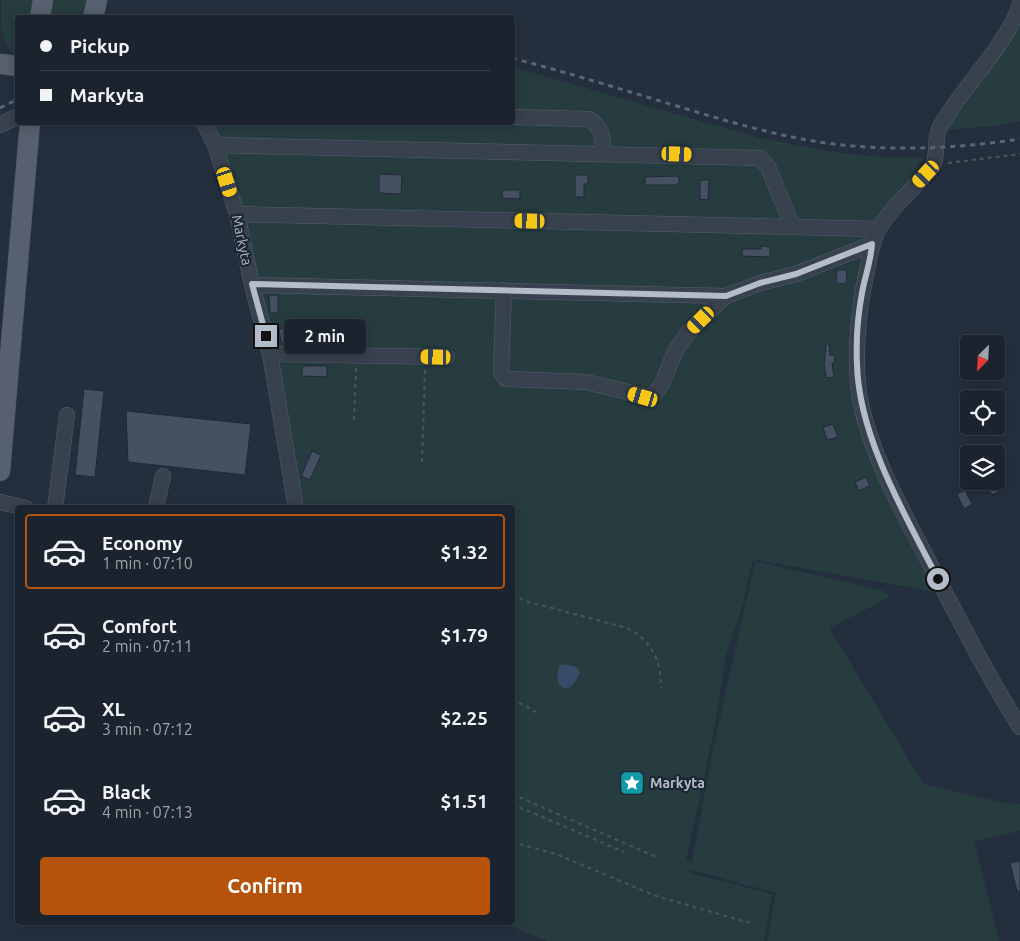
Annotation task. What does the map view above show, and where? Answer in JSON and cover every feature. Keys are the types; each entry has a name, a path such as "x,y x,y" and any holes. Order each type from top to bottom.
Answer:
{"main road":[{"path":"40,15 43,0"},
{"path":"93,15 97,0"},
{"path":"0,64 15,66"},
{"path":"0,471 6,346 30,125"}],"street":[{"path":"1020,5 1006,37 956,102 940,128 935,141 934,162 930,170 901,200 879,229 872,244 862,294 857,363 860,402 867,427 907,520 956,615 1020,728"},
{"path":"515,117 589,119 595,122 601,129 603,153"},
{"path":"0,125 15,118"},
{"name":"Markyta","path":"205,125 215,145 238,214 252,284 270,354 295,505"},
{"path":"215,145 760,158 768,166 793,227"},
{"path":"238,214 879,229"},
{"path":"252,284 726,296 760,283 796,274 872,244"},
{"path":"504,290 501,372 506,379 586,382 643,397 649,397 658,391 677,348 726,296"},
{"path":"270,354 447,357"},
{"path":"55,505 67,415"},
{"path":"157,505 162,476"},
{"path":"0,502 15,505"}],"path":[{"path":"934,162 947,163 1020,154"},
{"path":"354,420 356,356"},
{"path":"422,462 426,357"},
{"path":"515,596 528,602 627,628 640,634 651,648 661,670 661,688"},
{"path":"515,702 538,713"},
{"path":"515,795 656,857"},
{"path":"515,805 624,852"},
{"path":"515,843 556,854 656,896 754,924"}],"green space":[{"path":"1,0 34,0 31,15 15,15 15,55 7,47 4,40"},
{"path":"53,0 92,0 88,15 50,15"},
{"path":"1020,16 1020,121 995,126 945,130"},
{"path":"515,68 759,138 840,153 880,157 924,157 879,229 862,294 860,402 946,594 753,559 743,603 726,656 713,736 686,860 692,862 712,754 755,561 884,591 888,594 888,598 829,628 924,784 1005,803 1020,804 1020,831 974,841 999,941 767,941 776,893 691,870 691,873 772,894 764,941 547,941 508,925 515,925 515,505 296,505 270,354 209,125 515,125"}],"water":[{"path":"561,664 576,667 580,672 570,687 562,687 559,683 558,671"}],"building":[{"path":"379,174 402,175 401,194 379,193"},
{"path":"575,175 588,175 588,184 584,184 584,197 575,197"},
{"path":"645,177 679,177 679,183 676,185 645,185"},
{"path":"700,180 709,180 708,200 700,199"},
{"path":"502,190 520,190 520,199 502,198"},
{"path":"761,246 770,247 770,257 742,256 742,249 761,249"},
{"path":"837,270 847,270 846,284 836,283"},
{"path":"269,295 278,295 278,313 270,313"},
{"path":"279,329 289,329 288,334 308,334 308,343 281,343"},
{"path":"826,344 829,344 830,355 835,355 834,364 832,363 834,377 826,378 824,364"},
{"path":"302,366 327,366 327,377 302,376"},
{"path":"84,389 104,391 95,477 75,475"},
{"path":"126,411 251,424 245,475 128,462"},
{"path":"833,424 838,437 827,440 823,427"},
{"path":"312,451 321,455 310,480 301,476"},
{"path":"866,477 870,486 859,491 855,482"},
{"path":"965,490 972,504 964,509 957,494"},
{"path":"990,490 1001,490 992,495"},
{"path":"1020,861 1020,891 1017,891 1010,863"}],"railway":[{"path":"515,59 740,124 781,135 821,142 864,147 909,148 976,145 1020,139"},
{"path":"0,108 15,100"}],"place":[{"name":"Markyta","path":"632,783"}],"route":[{"path":"266,336 252,284 726,296 760,283 796,274 872,244 872,253 862,294 857,363 860,402 873,445 907,520 938,579"}]}
